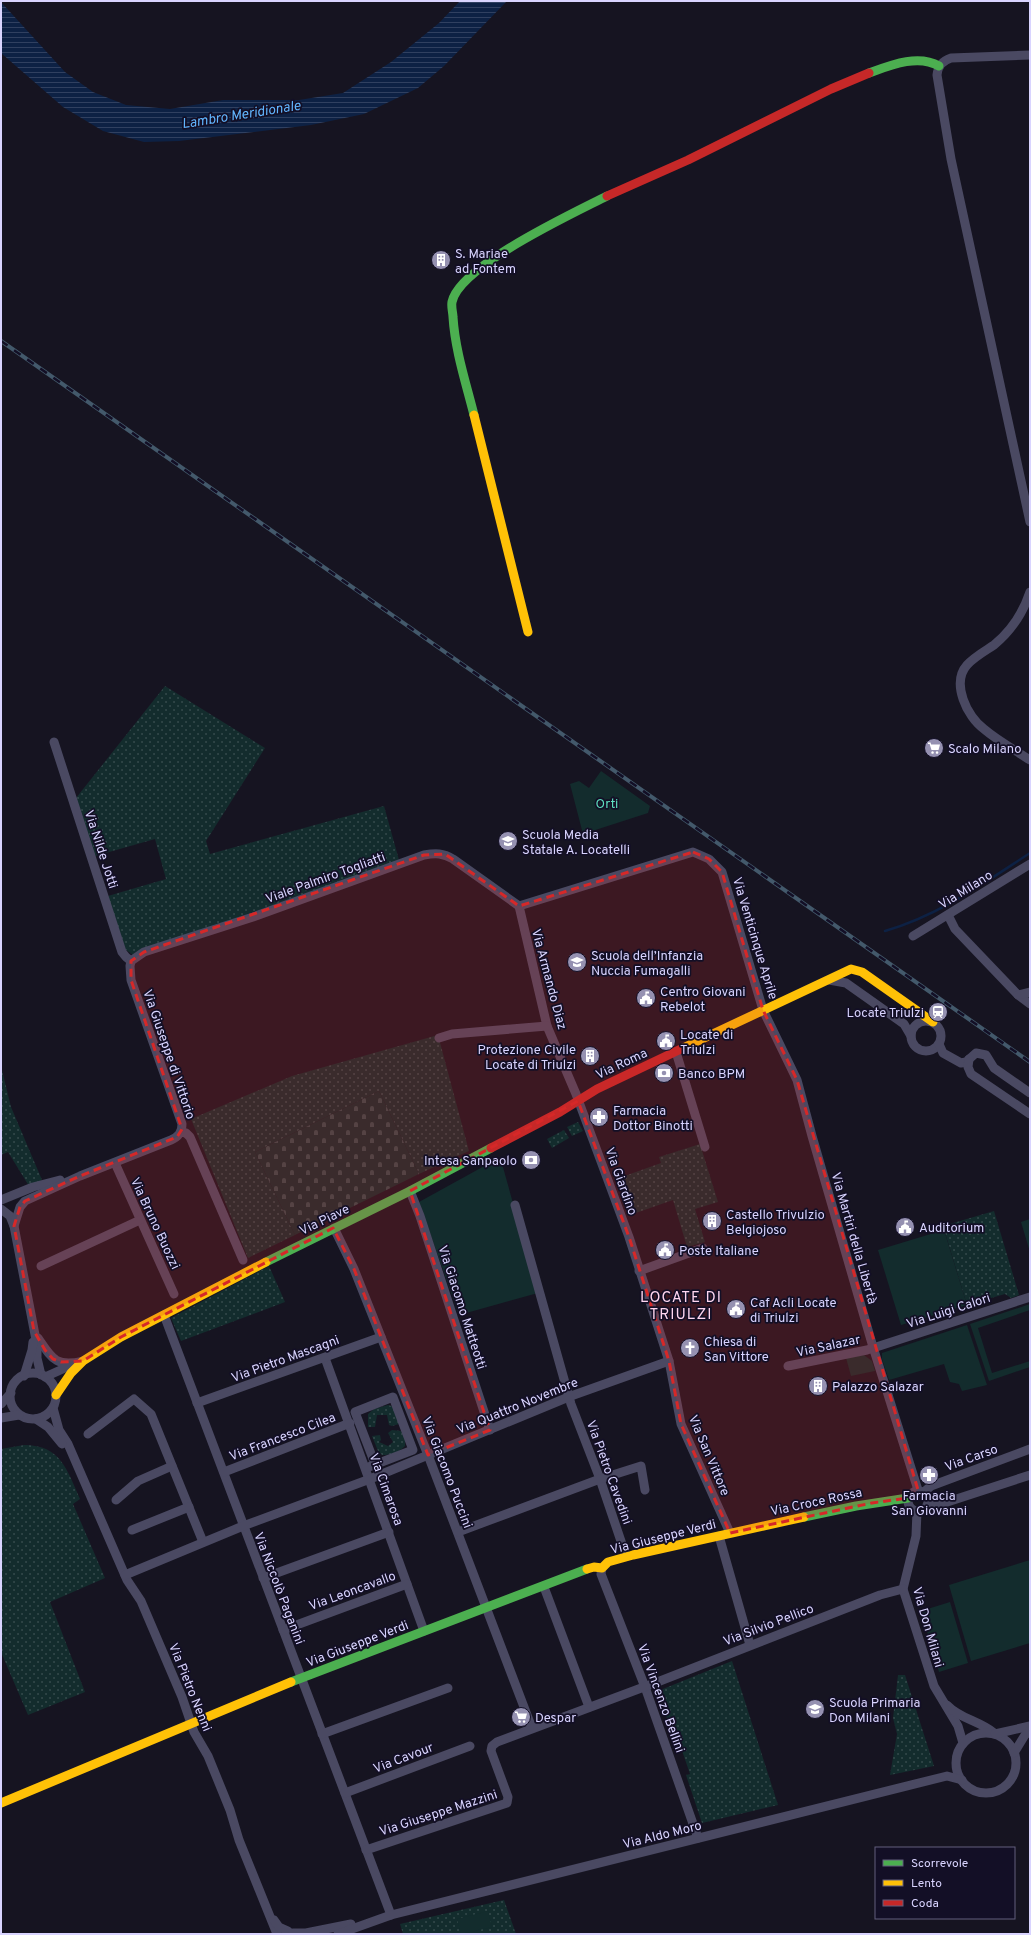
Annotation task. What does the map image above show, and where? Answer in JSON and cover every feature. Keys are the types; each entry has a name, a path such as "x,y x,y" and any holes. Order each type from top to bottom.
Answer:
{"street":[{"path":"1030,55 951,58 942,62 939,66 937,75 951,159 1030,522"},
{"path":"528,632 454,335 452,302 460,285 478,269 542,229 612,193 688,160 831,89 891,65 920,60 934,62 939,66"},
{"path":"1030,592 1021,615 1012,627 995,643 966,665 959,683 961,694 979,725 1030,760"},
{"name":"Via Nilde Jotti","path":"54,742 122,952 131,961"},
{"name":"Via Venticinque Aprile","path":"519,906 693,852 709,859 722,872 763,1010 797,1080 812,1136"},
{"name":"Viale Palmiro Togliatti","path":"131,961 144,952 253,917 424,855 437,853 445,854 453,859 519,906"},
{"name":"Via Milano","path":"913,936 1030,864"},
{"name":"Via Armando Diaz","path":"519,906 547,1026 578,1101"},
{"path":"948,914 955,930 1018,995 1030,1004"},
{"name":"Via Giuseppe di Vittorio","path":"131,961 131,980 182,1124 181,1132 190,1137 243,1260"},
{"path":"827,980 852,969 862,972 933,1022 940,1030 940,1050 956,1062 964,1063 976,1053 986,1054 994,1068 1030,1092"},
{"path":"827,980 835,980 846,983 904,1024 914,1045 922,1050 931,1050 939,1044"},
{"name":"Via Roma","path":"578,1101 597,1089 827,980"},
{"path":"1018,995 1030,992"},
{"path":"911,1036 913,1028 920,1022 933,1022"},
{"path":"439,1038 452,1034 547,1026"},
{"path":"676,1052 705,1147"},
{"path":"969,1059 968,1067 971,1074 1030,1114"},
{"name":"Via Piave","path":"53,1408 56,1395 79,1362 121,1337 334,1228 410,1191 578,1101"},
{"name":"Via Giardino","path":"578,1101 629,1237 668,1361"},
{"path":"14,1226 20,1207 25,1201 80,1176 171,1140 177,1137 181,1132"},
{"name":"Via Martiri della Libertà","path":"812,1136 873,1347 921,1491"},
{"name":"Via Bruno Buozzi","path":"114,1163 174,1294"},
{"path":"1,1200 26,1190 80,1176"},
{"path":"10,1216 17,1199 26,1190"},
{"name":"Via Giacomo Matteotti","path":"410,1191 420,1216 490,1430"},
{"name":"Via Pietro Cavedini","path":"515,1205 570,1397 626,1556"},
{"path":"1,1209 10,1216 14,1226 37,1344 38,1365 43,1376 53,1386 56,1395"},
{"path":"41,1266 140,1220"},
{"name":"Via Giacomo Puccini","path":"334,1228 354,1269 428,1455 488,1608 532,1728"},
{"path":"639,1271 703,1248"},
{"name":"Via Luigi Calori","path":"873,1347 1030,1297"},
{"name":"Via Niccolò Paganini","path":"164,1315 345,1793 366,1850 387,1916"},
{"path":"34,1331 52,1359 79,1362"},
{"path":"24,1376 32,1350 34,1331"},
{"name":"Via Pietro Mascagni","path":"197,1403 381,1337"},
{"name":"Via Salazar","path":"788,1366 867,1350 873,1347"},
{"name":"Via Cimarosa","path":"325,1358 350,1417 366,1468 424,1631"},
{"name":"Via Quattro Novembre","path":"125,1575 243,1526 370,1479 570,1397 668,1361"},
{"name":"Via San Vittore","path":"668,1361 681,1424 730,1533"},
{"path":"53,1408 44,1416 36,1419 27,1418 19,1414 12,1406 11,1393 14,1384 24,1376 33,1374 43,1376 79,1362"},
{"path":"1,1404 11,1393"},
{"name":"Via Francesco Cilea","path":"224,1472 393,1397 413,1450 375,1464"},
{"path":"88,1434 134,1399 151,1414 203,1542"},
{"name":"Via Pietro Nenni","path":"53,1408 59,1430 80,1472 125,1575 141,1601 182,1697 190,1724 214,1770 230,1810 239,1840 270,1914 279,1927 287,1933"},
{"path":"1,1418 19,1414"},
{"path":"350,1417 375,1464 366,1468"},
{"name":"Via Pietro Nenni","path":"36,1419 48,1427 80,1472"},
{"name":"Via Carso","path":"921,1491 930,1486 1030,1449"},
{"path":"116,1500 138,1481 172,1466"},
{"path":"458,1532 600,1479 641,1466 645,1490"},
{"path":"928,1504 935,1506 1030,1474"},
{"path":"921,1491 928,1498 928,1504 924,1510 917,1511 910,1508 908,1498 912,1493 921,1491"},
{"name":"Via Croce Rossa","path":"730,1533 872,1503 908,1498"},
{"path":"132,1530 188,1507"},
{"name":"Via Don Milani","path":"917,1511 916,1536 903,1589 934,1686 962,1734 963,1744"},
{"path":"264,1578 389,1532"},
{"name":"Via Giuseppe Verdi","path":"1,1803 301,1678 594,1567 602,1568 608,1562 626,1556 730,1533"},
{"path":"719,1536 750,1645"},
{"name":"Via Vincenzo Bellini","path":"602,1568 601,1574 645,1687 698,1838"},
{"name":"Via Leoncavallo","path":"284,1630 407,1584"},
{"path":"544,1587 589,1707"},
{"name":"Via Silvio Pellico","path":"532,1728 645,1687 880,1595 903,1589"},
{"path":"322,1734 448,1688"},
{"name":"Via Don Milani","path":"942,1700 952,1711 980,1723 995,1734"},
{"path":"995,1734 1007,1741 1014,1753 1016,1761 1014,1773 1008,1784 989,1792 981,1792 969,1787 958,1774 956,1762 958,1751 963,1744 978,1734 995,1734 1030,1726"},
{"name":"Via Giuseppe Mazzini","path":"366,1850 507,1803 508,1797 491,1751 492,1746 532,1728"},
{"path":"1014,1753 1025,1735 1030,1731"},
{"name":"Via Cavour","path":"345,1793 470,1746"},
{"path":"947,1776 956,1762"},
{"name":"Via Aldo Moro","path":"287,1933 315,1932 387,1916 947,1776 962,1780"},
{"name":"Via Aldo Moro","path":"338,1934 387,1916"}],"highlighted area":[{"path":"693,852 709,859 722,872 763,1010 797,1080 918,1490 908,1498 872,1503 730,1533 681,1424 669,1361 629,1237 578,1101 410,1191 490,1430 428,1455 354,1269 333,1228 121,1337 83,1361 61,1362 53,1359 45,1350 34,1331 14,1226 20,1207 25,1201 80,1176 177,1137 182,1129 131,980 131,961 144,952 424,855 445,854 519,906"}],"green space":[{"path":"165,686 265,748 206,841 210,854 384,806 399,860 133,955 125,949 108,896 166,879 155,839 95,856 76,798"},
{"name":"Orti","path":"601,771 650,806 648,813 583,834 570,784 579,781 589,788"},
{"path":"438,1035 469,1151 419,1174 379,1091 255,1152 295,1235 248,1258 191,1119 292,1076"},
{"path":"1,1066 11,1107 42,1180 29,1186 8,1152 1,1155"},
{"path":"379,1091 419,1174 295,1235 255,1152"},
{"path":"578,1122 583,1131 572,1136 567,1127"},
{"path":"564,1130 569,1138 552,1148 547,1139"},
{"path":"700,1144 718,1202 695,1209 705,1242 687,1247 673,1200 633,1214 619,1178 661,1163 659,1157"},
{"path":"497,1159 501,1160 538,1293 459,1315 419,1202"},
{"path":"994,1211 1019,1295 1011,1298 1005,1294 967,1305 943,1226"},
{"path":"1030,1219 1030,1252 1021,1222"},
{"path":"944,1230 967,1305 901,1325 878,1250"},
{"path":"269,1266 285,1302 181,1341 171,1318"},
{"path":"1030,1304 1030,1310 978,1328 992,1373 1030,1361 1030,1367 989,1381 970,1324"},
{"path":"967,1325 987,1385 962,1391 959,1384 950,1382 944,1364 889,1380 882,1359 882,1353"},
{"path":"864,1355 872,1361 875,1371 851,1376 846,1358"},
{"path":"388,1405 395,1407 399,1424 392,1426 389,1425 387,1415 377,1415 375,1427 368,1427 368,1414 374,1409"},
{"path":"392,1430 401,1431 405,1439 405,1446 394,1453 382,1455 378,1451 372,1436 380,1435 381,1440 379,1442 388,1446 393,1442 388,1433"},
{"path":"24,1445 47,1449 55,1454 66,1469 80,1499 73,1504 105,1578 50,1602 85,1692 28,1715 1,1652 1,1449"},
{"path":"1030,1560 1030,1643 971,1661 949,1585"},
{"path":"950,1602 968,1663 939,1672 921,1611"},
{"path":"732,1661 778,1805 702,1823 686,1775 690,1774 676,1733 672,1734 658,1691"},
{"path":"898,1675 905,1675 934,1766 890,1775 897,1734 893,1718"},
{"path":"504,1900 516,1934 403,1934 400,1924"},
{"path":"488,1911 492,1927 461,1934 457,1919"}],"water":[{"name":"Lambro Meridionale","path":"460,1 507,1 444,66 418,88 364,114 311,125 179,141 144,142 103,131 63,107 1,53 1,2 65,72 93,92 126,105 170,109 223,100 299,100 343,93 391,62 439,23"}],"waterway":[{"path":"885,931 905,925 942,908 978,887 1030,853"}],"railway":[{"path":"1,341 1030,1062"}],"traffic: fast":[{"path":"869,73 895,64 913,61 922,61 939,66"},
{"path":"474,415 461,366 454,329 452,302 459,288 495,257 545,228 607,196"},
{"path":"266,1262 410,1191 491,1148"},
{"path":"804,1517 856,1506 908,1498"},
{"path":"291,1682 587,1569"}],"traffic: slow":[{"path":"474,415 528,632"},
{"path":"683,1048 851,969 862,972 933,1022"},
{"path":"56,1395 71,1373 83,1361 121,1337 266,1262"},
{"path":"587,1569 594,1567 602,1568 608,1562 633,1555 804,1517"},
{"path":"1,1803 291,1682"}],"traffic: jam":[{"path":"607,196 688,160 831,89 869,73"},
{"path":"491,1148 560,1112 597,1089 683,1048"}],"place":[{"name":"S. Mariae ad Fontem","path":"441,260"},
{"name":"Scalo Milano","path":"934,748"},
{"name":"Scuola Media Statale A. Locatelli","path":"508,841"},
{"name":"Scuola dell’Infanzia Nuccia Fumagalli","path":"577,962"},
{"name":"Centro Giovani Rebelot","path":"646,998"},
{"name":"Locate Triulzi","path":"938,1012"},
{"name":"Locate di Triulzi","path":"666,1041"},
{"name":"Protezione Civile Locate di Triulzi","path":"590,1056"},
{"name":"Banco BPM","path":"664,1073"},
{"name":"Farmacia Dottor Binotti","path":"599,1117"},
{"name":"Intesa Sanpaolo","path":"531,1160"},
{"name":"Castello Trivulzio Belgiojoso","path":"712,1221"},
{"name":"Auditorium","path":"905,1227"},
{"name":"Poste Italiane","path":"665,1250"},
{"name":"Caf Acli Locate di Triulzi","path":"736,1309"},
{"name":"Chiesa di San Vittore","path":"690,1348"},
{"name":"Palazzo Salazar","path":"818,1386"},
{"name":"Farmacia San Giovanni","path":"929,1475"},
{"name":"Scuola Primaria Don Milani","path":"815,1709"},
{"name":"Despar","path":"521,1717"}],"district":[{"name":"LOCATE DI TRIULZI","path":"681,1306"}]}
